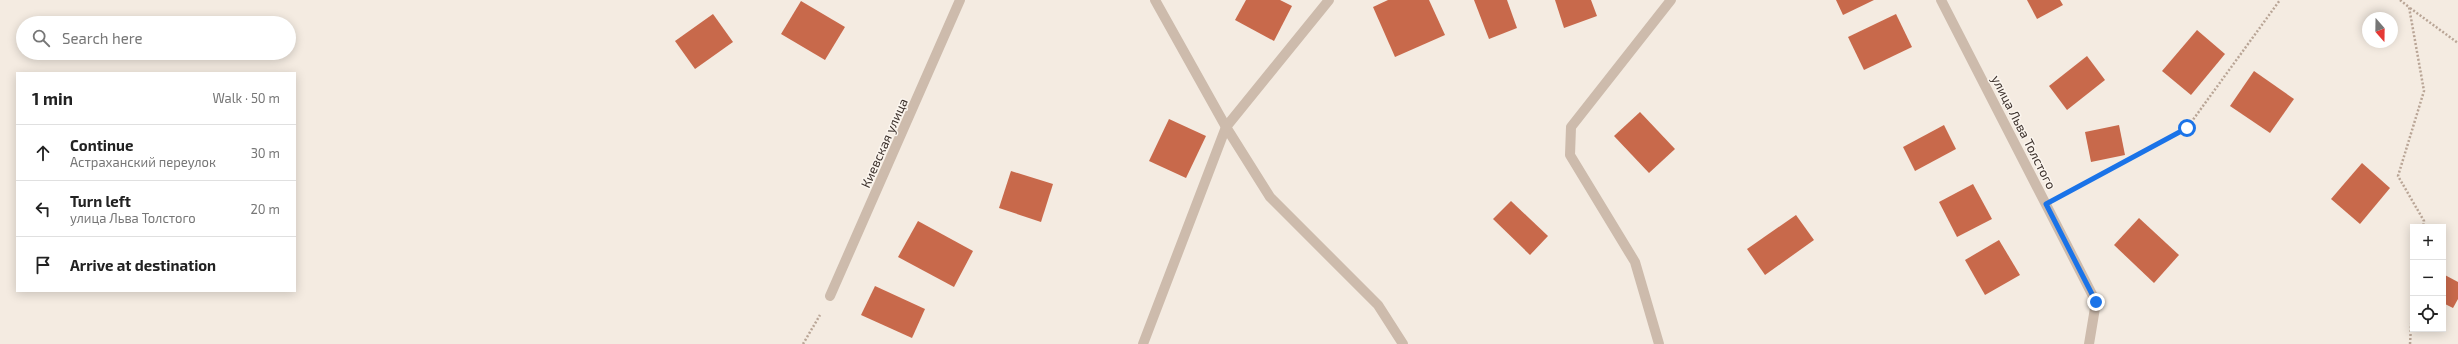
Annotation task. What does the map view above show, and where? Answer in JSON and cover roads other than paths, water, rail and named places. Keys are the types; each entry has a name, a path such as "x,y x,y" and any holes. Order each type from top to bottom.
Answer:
{"street":[{"name":"Киевская улица","path":"830,296 960,0"},
{"path":"1155,0 1226,127 1270,197 1378,305 1403,344"},
{"path":"1143,344 1226,127 1329,0"},
{"path":"1658,344 1635,262 1570,155 1571,127 1671,0"},
{"name":"улица Льва Толстого","path":"1941,0 2096,302 2089,344"}]}
